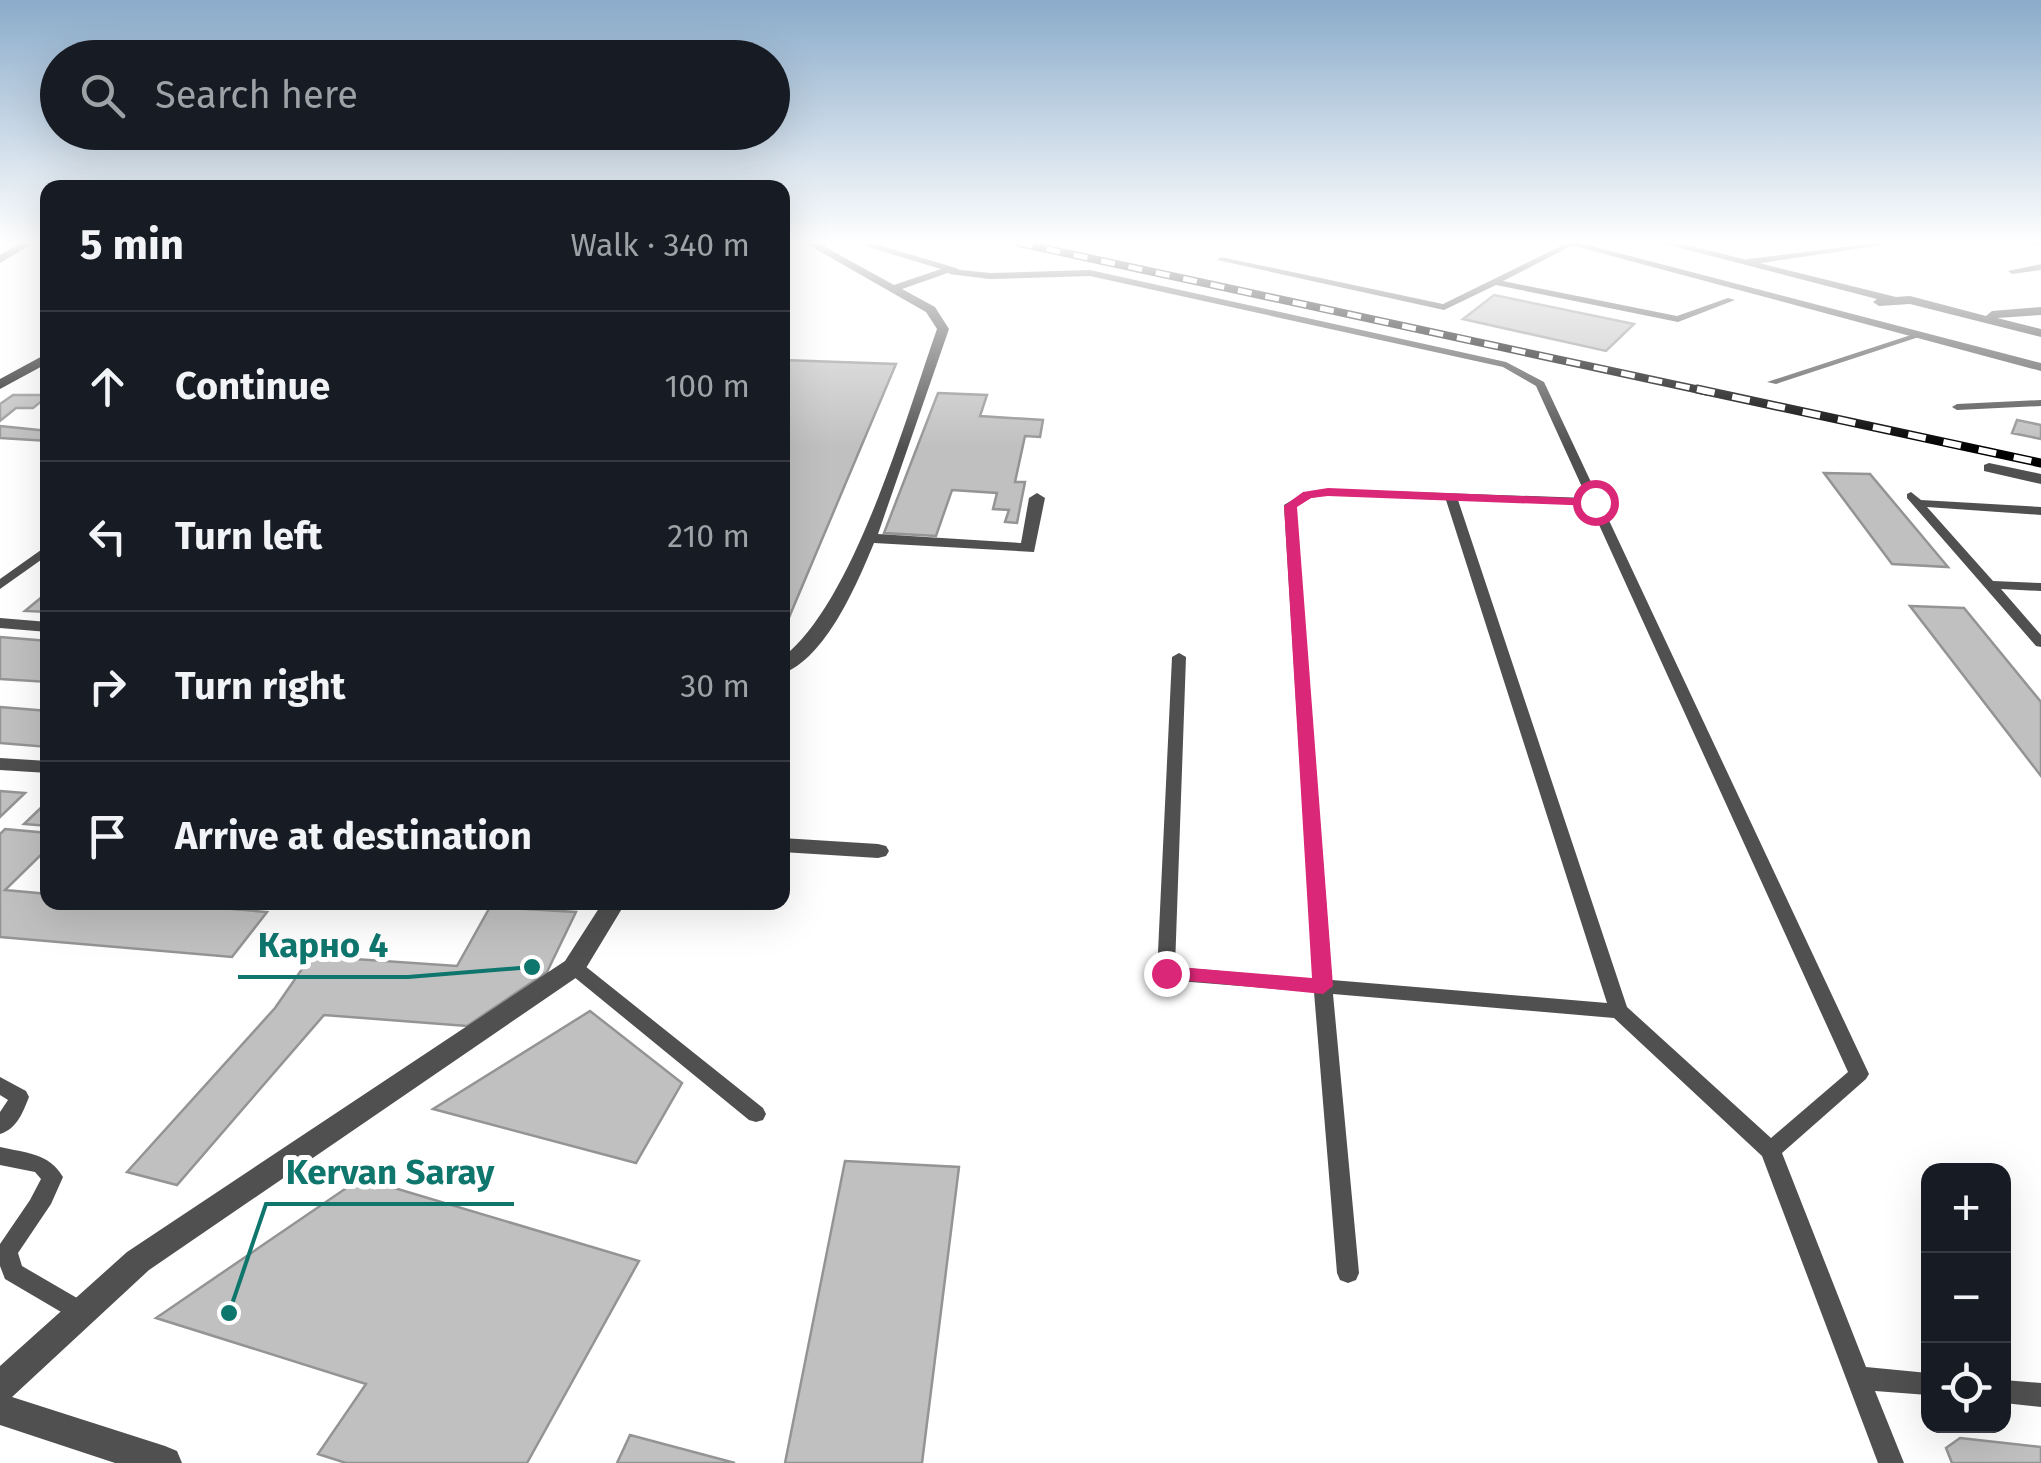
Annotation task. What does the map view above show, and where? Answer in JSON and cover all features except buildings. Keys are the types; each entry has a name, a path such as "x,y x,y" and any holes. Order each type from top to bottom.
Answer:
{"main road":[{"path":"0,385 40,362"}],"street":[{"path":"790,665 822,632 868,538 943,328 933,311"},
{"path":"1829,311 2041,367"},
{"path":"1851,317 1863,311"},
{"path":"1953,311 2041,333"},
{"path":"1975,316 2037,311"},
{"path":"1989,468 2041,479"},
{"path":"868,538 1028,548 1037,498"},
{"path":"0,623 40,626"},
{"path":"0,764 40,766"},
{"path":"790,846 878,851"},
{"path":"0,1387 138,1261 574,967 610,910"},
{"path":"0,1408 165,1463"}],"lane":[{"path":"1266,311 1506,365 1540,384 1859,1074 1771,1151"},
{"path":"1644,311 1678,318 1698,311"},
{"path":"1772,382 1920,335"},
{"path":"1957,407 2041,403"},
{"path":"1348,1274 1323,986 1290,506 1308,495 1328,492 1595,502"},
{"path":"1451,497 1619,1011 1771,1151 1891,1463"},
{"path":"2041,511 1914,500 2041,642"},
{"path":"0,585 40,554"},
{"path":"1990,585 2041,587"},
{"path":"1179,656 1166,973 1619,1011"},
{"path":"574,967 756,1114"},
{"path":"0,1085 19,1097 13,1112 0,1126"},
{"path":"0,1156 42,1166 52,1177 46,1198 18,1228 7,1252 13,1272 82,1312"},
{"path":"1859,1378 1921,1383"},
{"path":"2011,1393 2041,1395"}],"railway":[{"path":"1335,311 1709,392"},
{"path":"1697,389 2041,463"}],"place":[{"name":"Карно 4","path":"532,967"},
{"name":"Kervan Saray","path":"229,1313"}],"route":[{"path":"1166,973 1323,986 1290,506 1308,495 1328,492 1595,502"}]}
